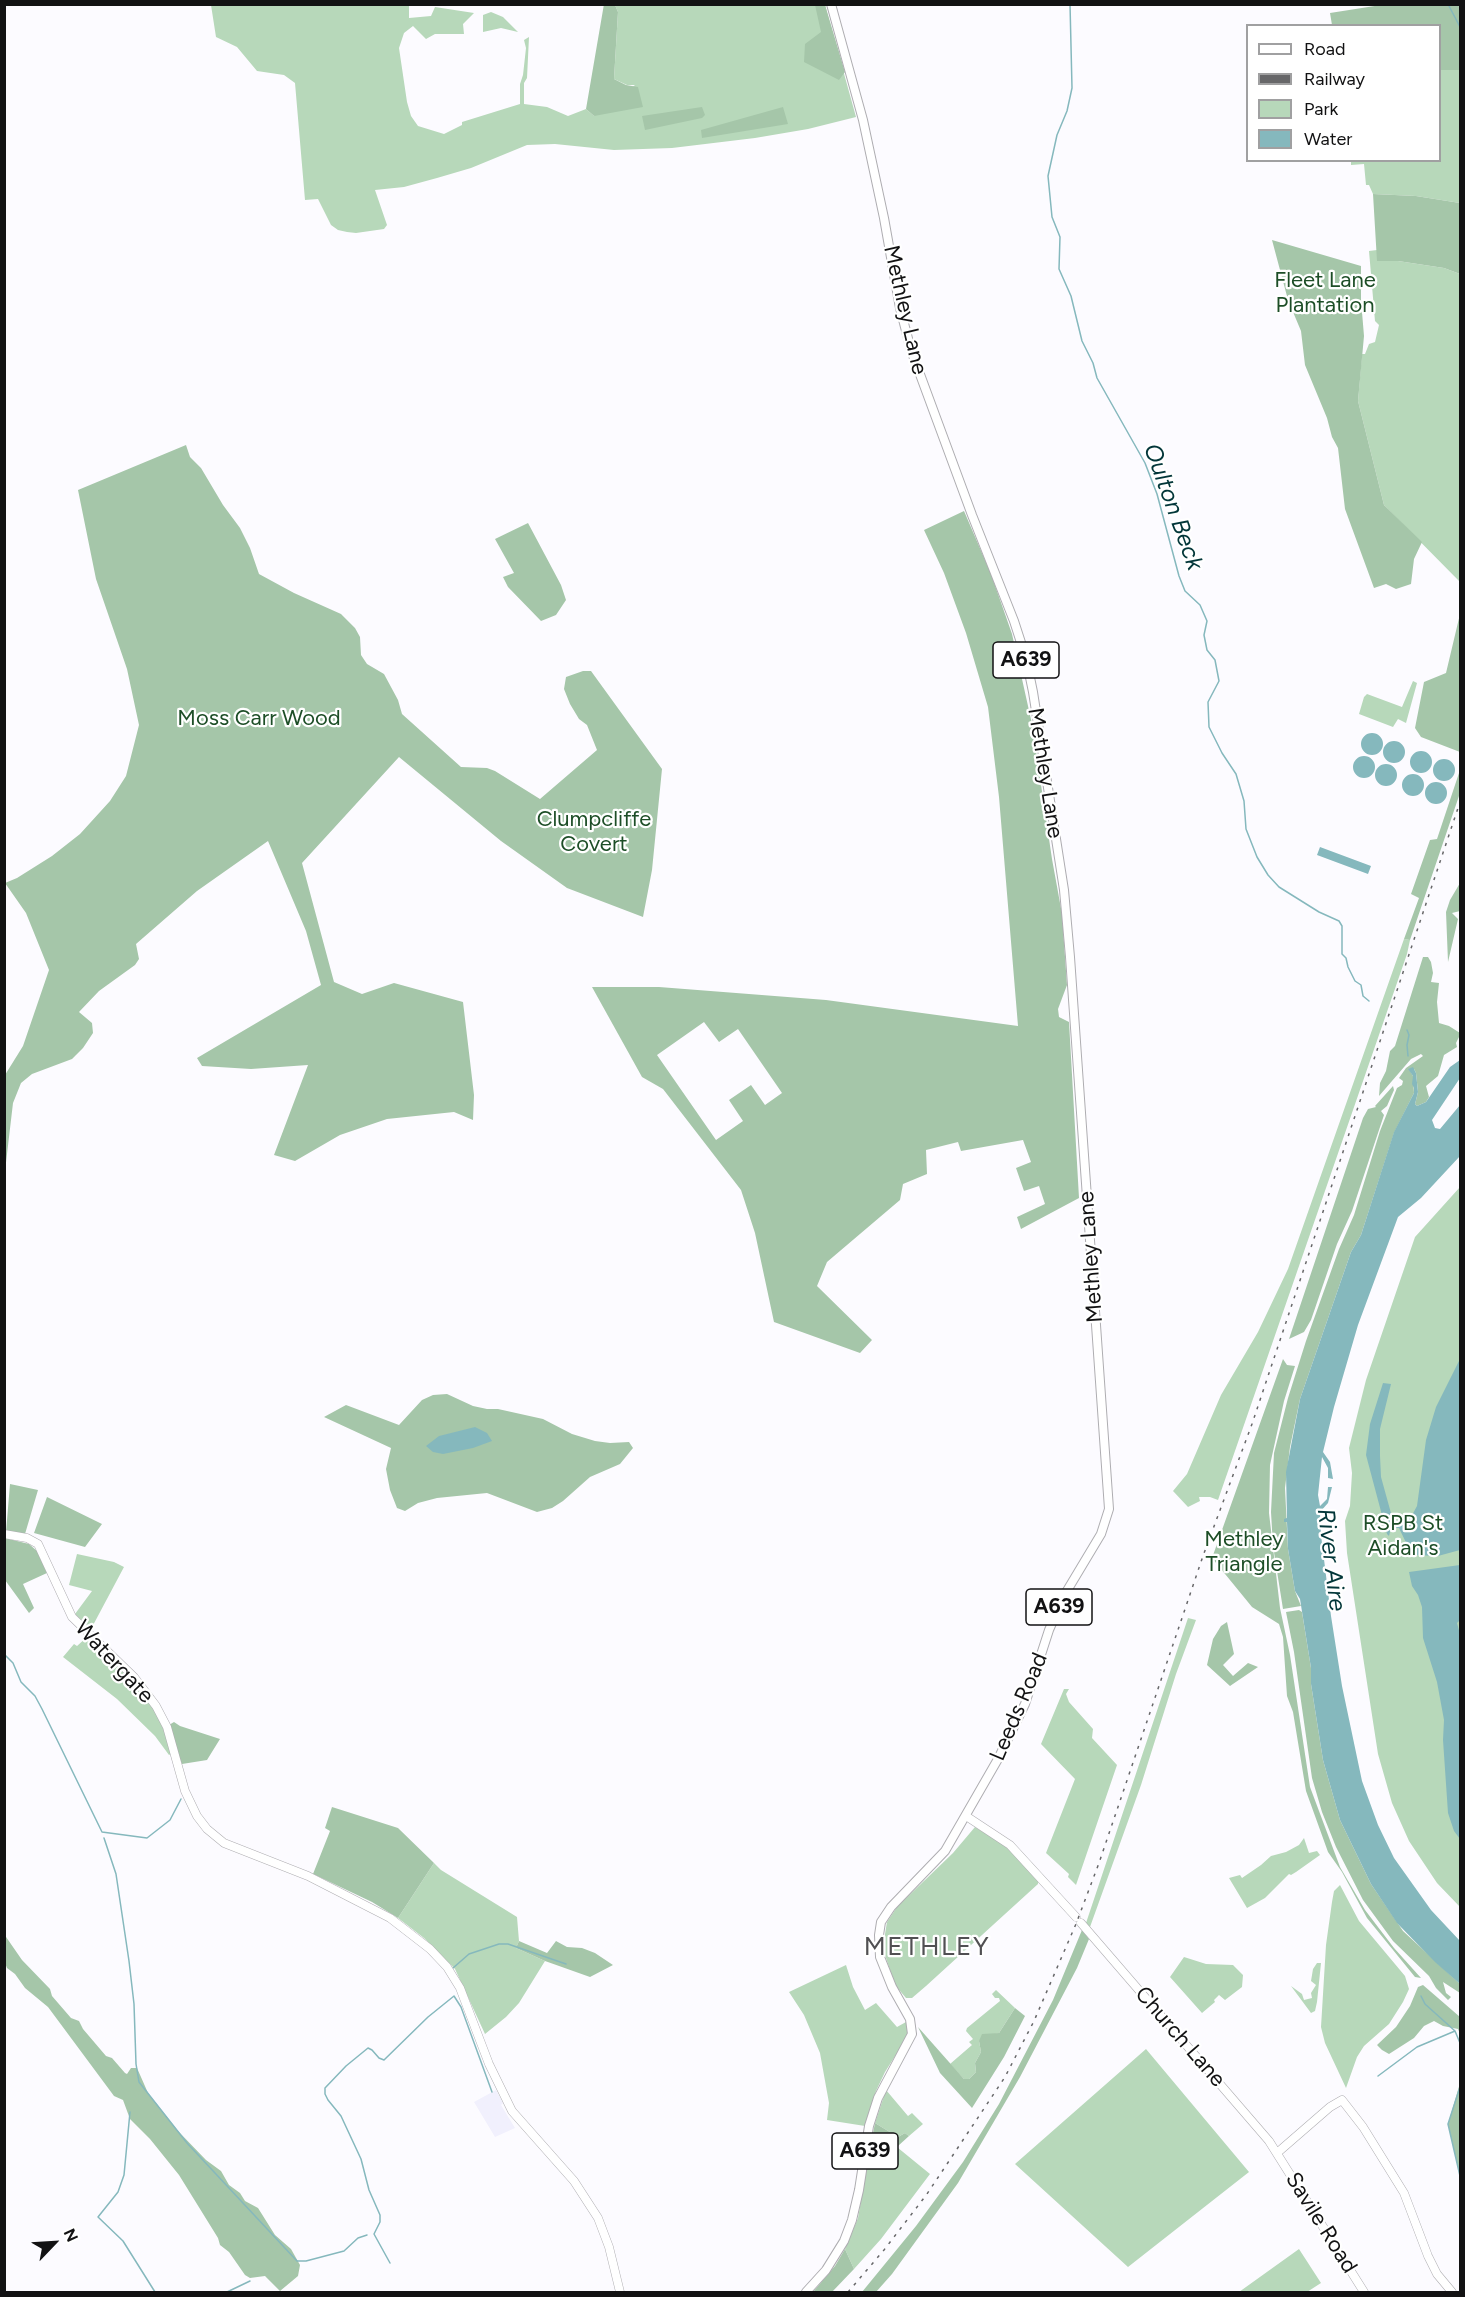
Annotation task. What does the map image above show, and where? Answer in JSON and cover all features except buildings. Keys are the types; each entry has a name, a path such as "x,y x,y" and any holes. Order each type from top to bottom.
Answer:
{"main road":[{"name":"Methley Lane","path":"831,4 863,120 886,227 900,308 913,358 1014,621 1026,658 1033,692 1064,890 1101,1391"},
{"name":"Leeds Road","path":"966,1816 1025,1704 1049,1630 1065,1594 1107,1522 1109,1494 1101,1391"},
{"name":"Watergate","path":"4,1534 27,1538 38,1544 72,1617 134,1677 163,1717 186,1791 197,1816 207,1829 224,1843 308,1876 390,1918 430,1949 447,1967 460,1988 489,2064 512,2111 574,2181 598,2218 612,2257 620,2292"},
{"name":"Church Lane","path":"966,1816 1010,1845 1079,1920 1277,2153"},
{"name":"A639","path":"806,2292 826,2270 848,2231 859,2190 869,2126 878,2098 912,2034 910,2019 883,1967 879,1947 880,1926 891,1907 945,1851 966,1816"},
{"path":"1277,2153 1342,2100 1363,2127 1404,2193 1428,2256 1437,2274 1452,2292"},
{"name":"Savile Road","path":"1277,2153 1364,2292"}],"shaded area":[{"path":"496,2090 503,2103 501,2105 515,2128 495,2137 474,2102"}],"green space":[{"path":"604,4 615,5 618,12 614,79 626,85 638,87 643,107 594,116 586,109"},
{"path":"211,5 409,5 409,18 431,16 435,7 474,13 463,24 464,34 435,34 426,39 413,26 404,33 399,48 411,116 418,126 444,134 462,125 462,122 520,104 520,84 526,48 524,40 529,37 524,104 547,107 568,116 586,109 594,116 635,85 627,85 614,79 618,12 615,5 825,5 856,117 808,129 755,138 672,148 614,150 555,144 527,145 471,168 404,187 375,190 387,225 384,229 347,232 331,225 318,199 305,200 295,83 284,75 257,71 237,47 216,37"},
{"path":"815,5 825,5 845,72 839,80 804,62 805,44 821,32"},
{"path":"1381,5 1460,5 1460,70 1441,70 1441,24 1332,24 1330,13"},
{"path":"491,12 503,17 518,32 501,28 483,32 483,15"},
{"path":"1441,70 1460,70 1460,203 1416,196 1373,194 1369,185 1366,185 1364,164 1351,165 1351,162 1441,162"},
{"path":"702,107 705,115 702,118 645,130 642,116"},
{"path":"783,107 788,124 702,138 701,130"},
{"path":"1373,194 1416,196 1460,203 1460,274 1444,268 1398,261 1377,261"},
{"name":"Fleet Lane Plantation","path":"1272,240 1361,266 1364,336 1358,401 1384,505 1422,542 1414,559 1411,584 1396,589 1386,584 1374,588 1345,509 1338,448 1305,365 1301,331 1288,300"},
{"path":"1377,250 1378,261 1398,261 1444,268 1460,274 1460,582 1384,505 1358,401 1362,354 1365,354 1369,344 1375,342 1379,325 1375,321 1369,251"},
{"name":"Moss Carr Wood","path":"186,445 190,457 201,468 240,528 259,574 341,614 355,628 360,637 361,655 367,664 384,674 398,700 402,714 461,767 487,768 495,771 540,799 597,750 587,725 579,719 564,689 566,677 583,671 591,671 662,769 652,870 643,917 567,888 501,841 399,757 302,863 334,982 362,994 394,983 463,1002 474,1095 473,1120 454,1112 387,1119 340,1135 295,1161 274,1155 308,1065 251,1069 202,1066 197,1058 321,985 306,931 268,841 197,891 136,944 139,959 135,965 99,991 79,1012 92,1023 93,1033 83,1048 72,1059 32,1074 21,1083 13,1103 5,1171 5,1075 23,1046 49,970 26,913 5,883 52,856 80,834 110,801 126,776 139,725 127,669 96,579 78,490"},
{"path":"964,511 991,574 1012,634 1032,724 1062,914 1067,985 1058,1009 1059,1017 1069,1022 1079,1198 1021,1229 1017,1217 1045,1204 1039,1186 1024,1191 1016,1168 1031,1162 1023,1140 961,1151 958,1142 926,1150 927,1174 903,1184 900,1200 827,1262 817,1286 872,1340 860,1353 774,1322 755,1233 741,1190 663,1089 642,1077 592,987 659,987 826,1000 1018,1026 999,797 988,707 966,633 944,573 924,530","holes":["704,1022 719,1042 738,1029 782,1093 765,1105 751,1085 729,1100 743,1121 716,1140 657,1055"]},
{"path":"528,523 561,585 566,600 556,615 541,621 508,587 503,577 514,573 495,539"},
{"path":"1460,614 1460,752 1421,737 1415,728 1424,682 1446,673"},
{"path":"1413,681 1417,683 1406,723 1398,719 1393,727 1359,714 1367,694 1402,707"},
{"path":"1460,770 1460,793 1410,940 1404,939 1419,898 1411,894 1430,840 1437,839"},
{"path":"1460,883 1460,911 1452,913 1458,919 1448,962 1446,912"},
{"path":"1404,939 1410,940 1407,954 1218,1500 1199,1497 1200,1501 1188,1507 1173,1491 1187,1474 1221,1395 1258,1332 1288,1269"},
{"path":"1423,957 1428,957 1431,962 1433,973 1431,982 1439,983 1437,1002 1439,1023 1449,1026 1460,1035 1456,1043 1457,1047 1444,1055 1438,1076 1426,1086 1429,1097 1426,1102 1417,1106 1415,1104 1418,1092 1416,1073 1414,1069 1409,1069 1413,1076 1414,1093 1394,1133 1361,1235 1351,1252 1300,1399 1290,1447 1285,1488 1288,1549 1295,1591 1301,1606 1283,1609 1273,1546 1271,1512 1274,1453 1306,1341 1339,1249 1354,1215 1380,1131 1397,1088 1402,1085 1403,1081 1399,1078 1406,1068 1423,1056 1421,1054 1411,1059 1379,1096 1380,1083 1386,1071 1390,1051 1395,1046"},
{"path":"1393,1086 1394,1090 1387,1106 1381,1111 1384,1115 1352,1211 1337,1244 1311,1320 1304,1332 1289,1339 1363,1118 1368,1109 1376,1107"},
{"name":"RSPB St Aidan's","path":"1460,1187 1460,1907 1437,1883 1409,1841 1392,1803 1378,1754 1347,1553 1345,1521 1350,1506 1352,1473 1349,1448 1366,1380 1415,1237"},
{"name":"Methley Triangle","path":"1283,1359 1287,1365 1295,1366 1284,1401 1270,1465 1269,1513 1280,1608 1290,1655 1310,1787 1340,1867 1365,1910 1421,1978 1415,1977 1367,1918 1342,1872 1328,1852 1306,1791 1293,1712 1287,1696 1283,1637 1279,1624 1252,1607 1212,1558"},
{"path":"447,1394 473,1406 543,1419 572,1434 595,1441 629,1442 633,1448 620,1464 590,1477 552,1508 537,1512 487,1493 437,1498 418,1503 405,1511 397,1508 390,1490 386,1469 391,1448 324,1417 346,1405 399,1425 422,1400 433,1395"},
{"path":"10,1484 38,1490 25,1534 6,1532"},
{"path":"47,1497 102,1524 85,1547 34,1533"},
{"path":"5,1538 29,1544 37,1551 47,1573 23,1584 34,1608 29,1613 5,1580"},
{"path":"77,1554 114,1562 124,1567 91,1629 75,1614 92,1591 69,1585"},
{"path":"1299,1610 1302,1612 1311,1668 1311,1684 1323,1760 1340,1820 1371,1884 1403,1931 1460,1984 1460,1993 1443,1982 1446,1993 1451,1997 1448,2000 1436,1988 1429,1976 1393,1941 1363,1900 1336,1847 1322,1812 1312,1778 1286,1612"},
{"path":"1188,1618 1196,1620 1176,1674 1141,1785 1090,1927 1086,1923"},
{"path":"1227,1622 1234,1654 1223,1665 1233,1676 1248,1663 1258,1667 1230,1686 1207,1665 1213,1639 1221,1626"},
{"path":"87,1637 127,1673 152,1705 165,1732 171,1754 169,1755 155,1736 117,1699 63,1657 74,1644 77,1646"},
{"path":"1064,1689 1069,1689 1066,1694 1069,1702 1093,1729 1092,1738 1117,1765 1076,1885 1068,1877 1069,1874 1046,1853 1075,1779 1041,1744"},
{"path":"174,1722 220,1739 207,1760 182,1764 169,1725"},
{"path":"332,1807 398,1828 434,1863 398,1918 372,1902 313,1874 330,1831 325,1828"},
{"path":"975,1827 1006,1846 1038,1881 1038,1884 926,1986 912,1998 906,1998 895,1985 885,1955 884,1940 887,1922 897,1907 953,1853"},
{"path":"1304,1838 1309,1853 1317,1851 1320,1855 1296,1872 1289,1874 1265,1898 1247,1908 1229,1878 1240,1875 1242,1878 1271,1856 1299,1845"},
{"path":"434,1863 441,1870 517,1917 519,1941 516,1948 545,1961 519,2003 485,2034 455,1969 424,1938 398,1918"},
{"path":"1340,1885 1359,1921 1405,1976 1409,1989 1389,2024 1364,2046 1357,2057 1346,2088 1325,2043 1321,2027 1326,1945 1334,1891"},
{"path":"1082,1930 1089,1939 1077,1968 1020,2077 958,2183 892,2274 876,2292 862,2292 916,2226 963,2162 999,2104 1053,2000"},
{"path":"4,1934 22,1960 50,1989 52,1996 71,2018 79,2021 106,2056 112,2058 127,2074 131,2068 137,2068 148,2093 178,2131 206,2160 221,2171 229,2185 240,2193 245,2201 258,2208 275,2235 291,2249 300,2265 298,2276 280,2291 265,2276 250,2278 245,2275 229,2252 220,2245 218,2238 179,2175 150,2139 130,2119 123,2100 114,2096 48,2007 25,1988 15,1974 7,1968"},
{"path":"519,1941 547,1953 556,1941 567,1947 582,1948 595,1953 613,1965 590,1977 516,1948"},
{"path":"1184,1957 1206,1964 1233,1965 1243,1975 1242,1987 1225,2000 1219,1995 1214,2000 1215,2002 1202,2013 1170,1977"},
{"path":"1317,1963 1321,1963 1317,2002 1315,2011 1311,2013 1291,1986 1302,1994 1304,2000 1312,1998 1311,1993 1316,1985 1311,1981 1313,1969"},
{"path":"846,1965 853,1987 865,2010 876,2003 897,2027 906,2022 908,2029 907,2037 876,2091 865,2126 827,2120 829,2103 820,2053 804,2015 789,1992"},
{"path":"1423,1985 1460,2017 1460,2034 1458,2029 1443,2026 1434,2021 1424,2026 1414,2038 1389,2054 1377,2045 1396,2027 1410,2006 1418,1987"},
{"path":"996,1990 1015,2008 999,2033 979,2041 981,2052 975,2063 976,2072 969,2079 964,2079 950,2064 972,2045 969,2042 973,2039 966,2031 967,2028 1000,2001 992,1994"},
{"path":"1015,2008 1025,2016 1004,2057 972,2108 940,2073 918,2027 964,2079 969,2079 976,2072 975,2063 981,2052 979,2041 982,2034 999,2033"},
{"path":"1146,2049 1249,2172 1128,2267 1015,2164"},
{"path":"1460,2083 1460,2176 1448,2124"},
{"path":"886,2090 908,2116 912,2113 923,2124 909,2136 905,2133 898,2137 875,2123"},
{"path":"875,2123 898,2137 905,2133 909,2136 898,2146 892,2143 871,2143"},
{"path":"871,2143 892,2143 930,2174 881,2239 854,2269 845,2249 858,2218"},
{"path":"845,2249 854,2269 832,2292 813,2292 835,2266"},
{"path":"1299,2249 1321,2283 1307,2292 1239,2292"}],"water":[{"path":"1372,733 1380,736 1383,744 1380,752 1372,755 1364,752 1361,744 1364,736"},
{"path":"1394,741 1402,744 1405,752 1402,760 1394,763 1386,760 1383,752 1386,744"},
{"path":"1421,751 1429,754 1432,762 1429,770 1421,773 1413,770 1410,762 1413,754"},
{"path":"1364,756 1372,759 1375,767 1372,775 1364,778 1356,775 1353,767 1356,759"},
{"path":"1444,759 1452,762 1455,770 1452,778 1444,781 1436,778 1433,770 1436,762"},
{"path":"1386,764 1394,767 1397,775 1394,783 1386,786 1378,783 1375,775 1378,767"},
{"path":"1413,774 1421,777 1424,785 1421,793 1413,796 1405,793 1402,785 1405,777"},
{"path":"1436,782 1444,785 1447,793 1444,801 1436,804 1428,801 1425,793 1428,785"},
{"path":"1320,847 1371,866 1368,874 1317,855"},
{"path":"1460,1060 1460,1078 1432,1120 1435,1128 1440,1129 1460,1105 1460,1156 1421,1198 1398,1217 1358,1325 1334,1407 1323,1452 1330,1462 1333,1479 1328,1478 1328,1468 1322,1457 1318,1495 1320,1506 1327,1499 1328,1487 1332,1487 1328,1503 1320,1512 1321,1535 1342,1686 1362,1781 1378,1825 1394,1858 1431,1910 1460,1941 1460,1984 1397,1923 1371,1884 1340,1820 1323,1760 1300,1599 1295,1591 1288,1549 1287,1522 1284,1522 1284,1519 1287,1518 1286,1472 1300,1399 1351,1252 1361,1235 1394,1132 1414,1093 1413,1076 1408,1069 1413,1067 1416,1073 1418,1092 1415,1104 1417,1106 1426,1102 1450,1067"},
{"path":"1460,1359 1460,1550 1438,1556 1416,1555 1410,1551 1399,1528 1391,1528 1389,1536 1387,1534 1366,1455 1370,1424 1383,1383 1391,1384 1380,1429 1381,1477 1394,1524 1398,1524 1398,1519 1411,1517 1417,1506 1426,1440 1436,1407"},
{"path":"475,1427 487,1433 492,1441 473,1448 443,1454 433,1452 426,1446 439,1436"},
{"path":"1460,1565 1460,1620 1457,1623 1460,1634 1460,1839 1454,1831 1448,1813 1443,1740 1444,1720 1437,1682 1423,1638 1422,1607 1412,1586 1409,1572"}],"waterway":[{"name":"Oulton Beck","path":"1070,4 1072,88 1067,111 1057,135 1048,176 1052,217 1060,237 1059,269 1071,296 1082,341 1093,363 1097,378 1145,463 1157,494 1185,591 1200,605 1207,621 1204,635 1207,650 1215,660 1219,681 1208,702 1209,727 1236,774 1244,801 1246,829 1257,857 1279,887 1319,912 1339,921 1342,926 1342,954 1346,958 1355,981 1361,985 1363,996 1369,1001"},
{"path":"1448,4 1460,27"},
{"name":"Oulton Beck","path":"1407,1030 1409,1035 1408,1056"},
{"path":"4,1654 13,1663 21,1682 35,1696 102,1832 147,1838 170,1820 181,1799"},
{"path":"104,1838 116,1874 129,1961 139,2082 187,2143 297,2261 306,2261 344,2251 358,2238 367,2235"},
{"path":"453,1968 469,1954 499,1944 508,1944 566,1964"},
{"path":"390,2263 374,2234 380,2222 380,2215 369,2190 361,2159 341,2116 328,2100 325,2088 346,2066 368,2048 384,2060 428,2017 454,1996 461,2007 492,2092"},
{"path":"1421,1996 1425,2004 1455,2031 1460,2043"},
{"path":"1378,2076 1417,2047 1455,2031"},
{"path":"1460,2087 1448,2124 1460,2176"},
{"path":"130,2112 124,2175 118,2192 98,2217 123,2241 155,2292"},
{"path":"227,2292 250,2281"}],"railway":[{"path":"848,2292 927,2194 1005,2077 1034,2021 1076,1924 1099,1863 1203,1556 1252,1424 1460,802"}],"district":[{"name":"METHLEY","path":"927,1947"}],"park label":[{"name":"Clumpcliffe Covert","path":"594,832"}],"water label":[{"name":"River Aire","path":"1331,1560"}]}
